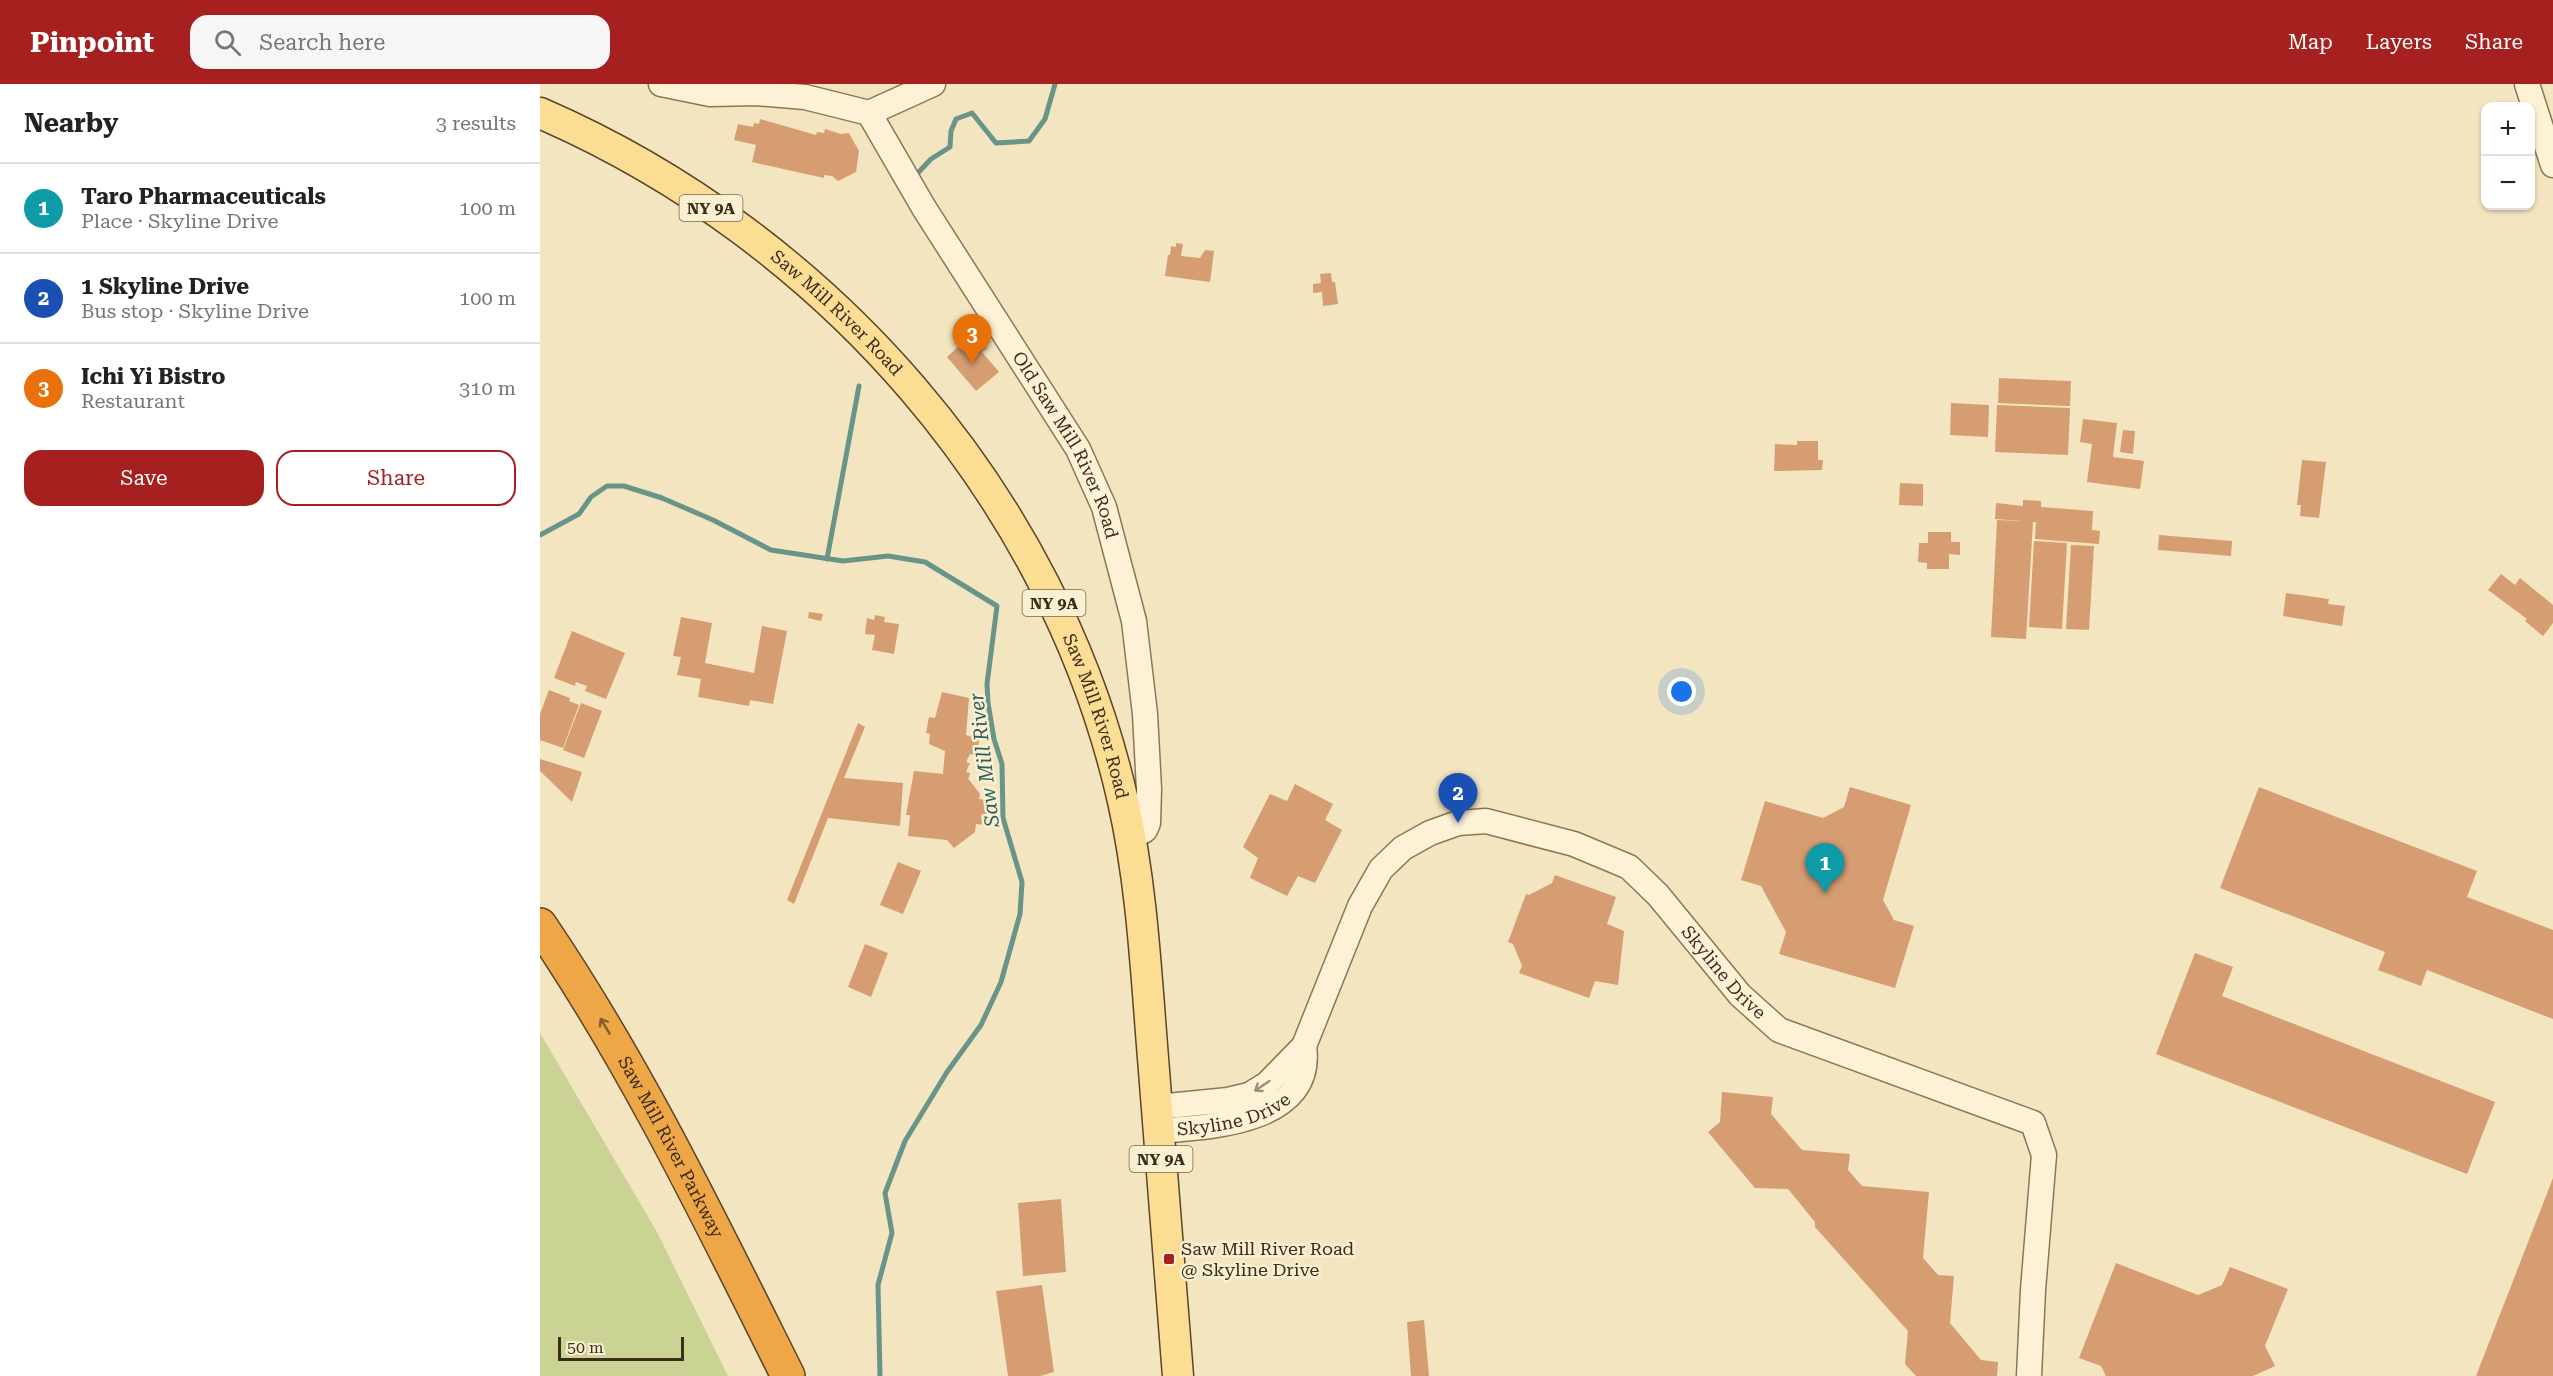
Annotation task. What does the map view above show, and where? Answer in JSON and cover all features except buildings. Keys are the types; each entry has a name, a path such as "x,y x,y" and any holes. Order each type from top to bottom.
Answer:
{"highway":[{"name":"Saw Mill River Parkway","path":"540,925 573,974 637,1080 788,1376"},
{"name":"Saw Mill River Parkway","path":"540,963 591,1045 650,1149 764,1376"}],"main road":[{"name":"Saw Mill River Road","path":"540,113 641,164 712,208 756,240 842,313 930,410 1002,510 1064,623 1104,729 1130,838 1143,942 1178,1376"}],"street":[{"path":"661,84 710,94 756,93 805,97 869,113 933,84"},
{"path":"2527,84 2553,165"},
{"name":"Old Saw Mill River Road","path":"869,113 928,214 1078,449 1104,507 1134,621 1146,714 1148,823 1145,830 1130,838"},
{"name":"Skyline Drive","path":"1158,1119 1249,1095 1267,1084 1305,1046 1370,887 1391,858 1416,840 1458,823 1486,821 1516,827 1606,856 1629,867 1647,883 1740,994 1779,1030 2033,1123 2044,1155 2033,1290 2029,1376"}],"green space":[{"path":"540,1033 657,1232 728,1376 540,1376"}],"waterway":[{"path":"916,175 931,159 950,147 951,131 956,119 972,113 996,143 1029,141 1045,119 1055,84"},
{"path":"827,559 859,386"},
{"name":"Saw Mill River","path":"540,535 579,514 591,497 607,486 624,486 662,498 713,520 771,550 843,561 888,556 925,562 997,606 987,684 988,703 994,739 1002,764 1003,818 1022,882 1020,914 1001,982 981,1025 947,1072 905,1141 885,1193 892,1233 878,1285 880,1376"}],"place":[{"name":"Ichi Yi Bistro","path":"972,364"},
{"name":"1 Skyline Drive","path":"1458,823"},
{"name":"Taro Pharmaceuticals","path":"1825,893"},
{"name":"Saw Mill River Road @ Skyline Drive","path":"1169,1259"}]}
